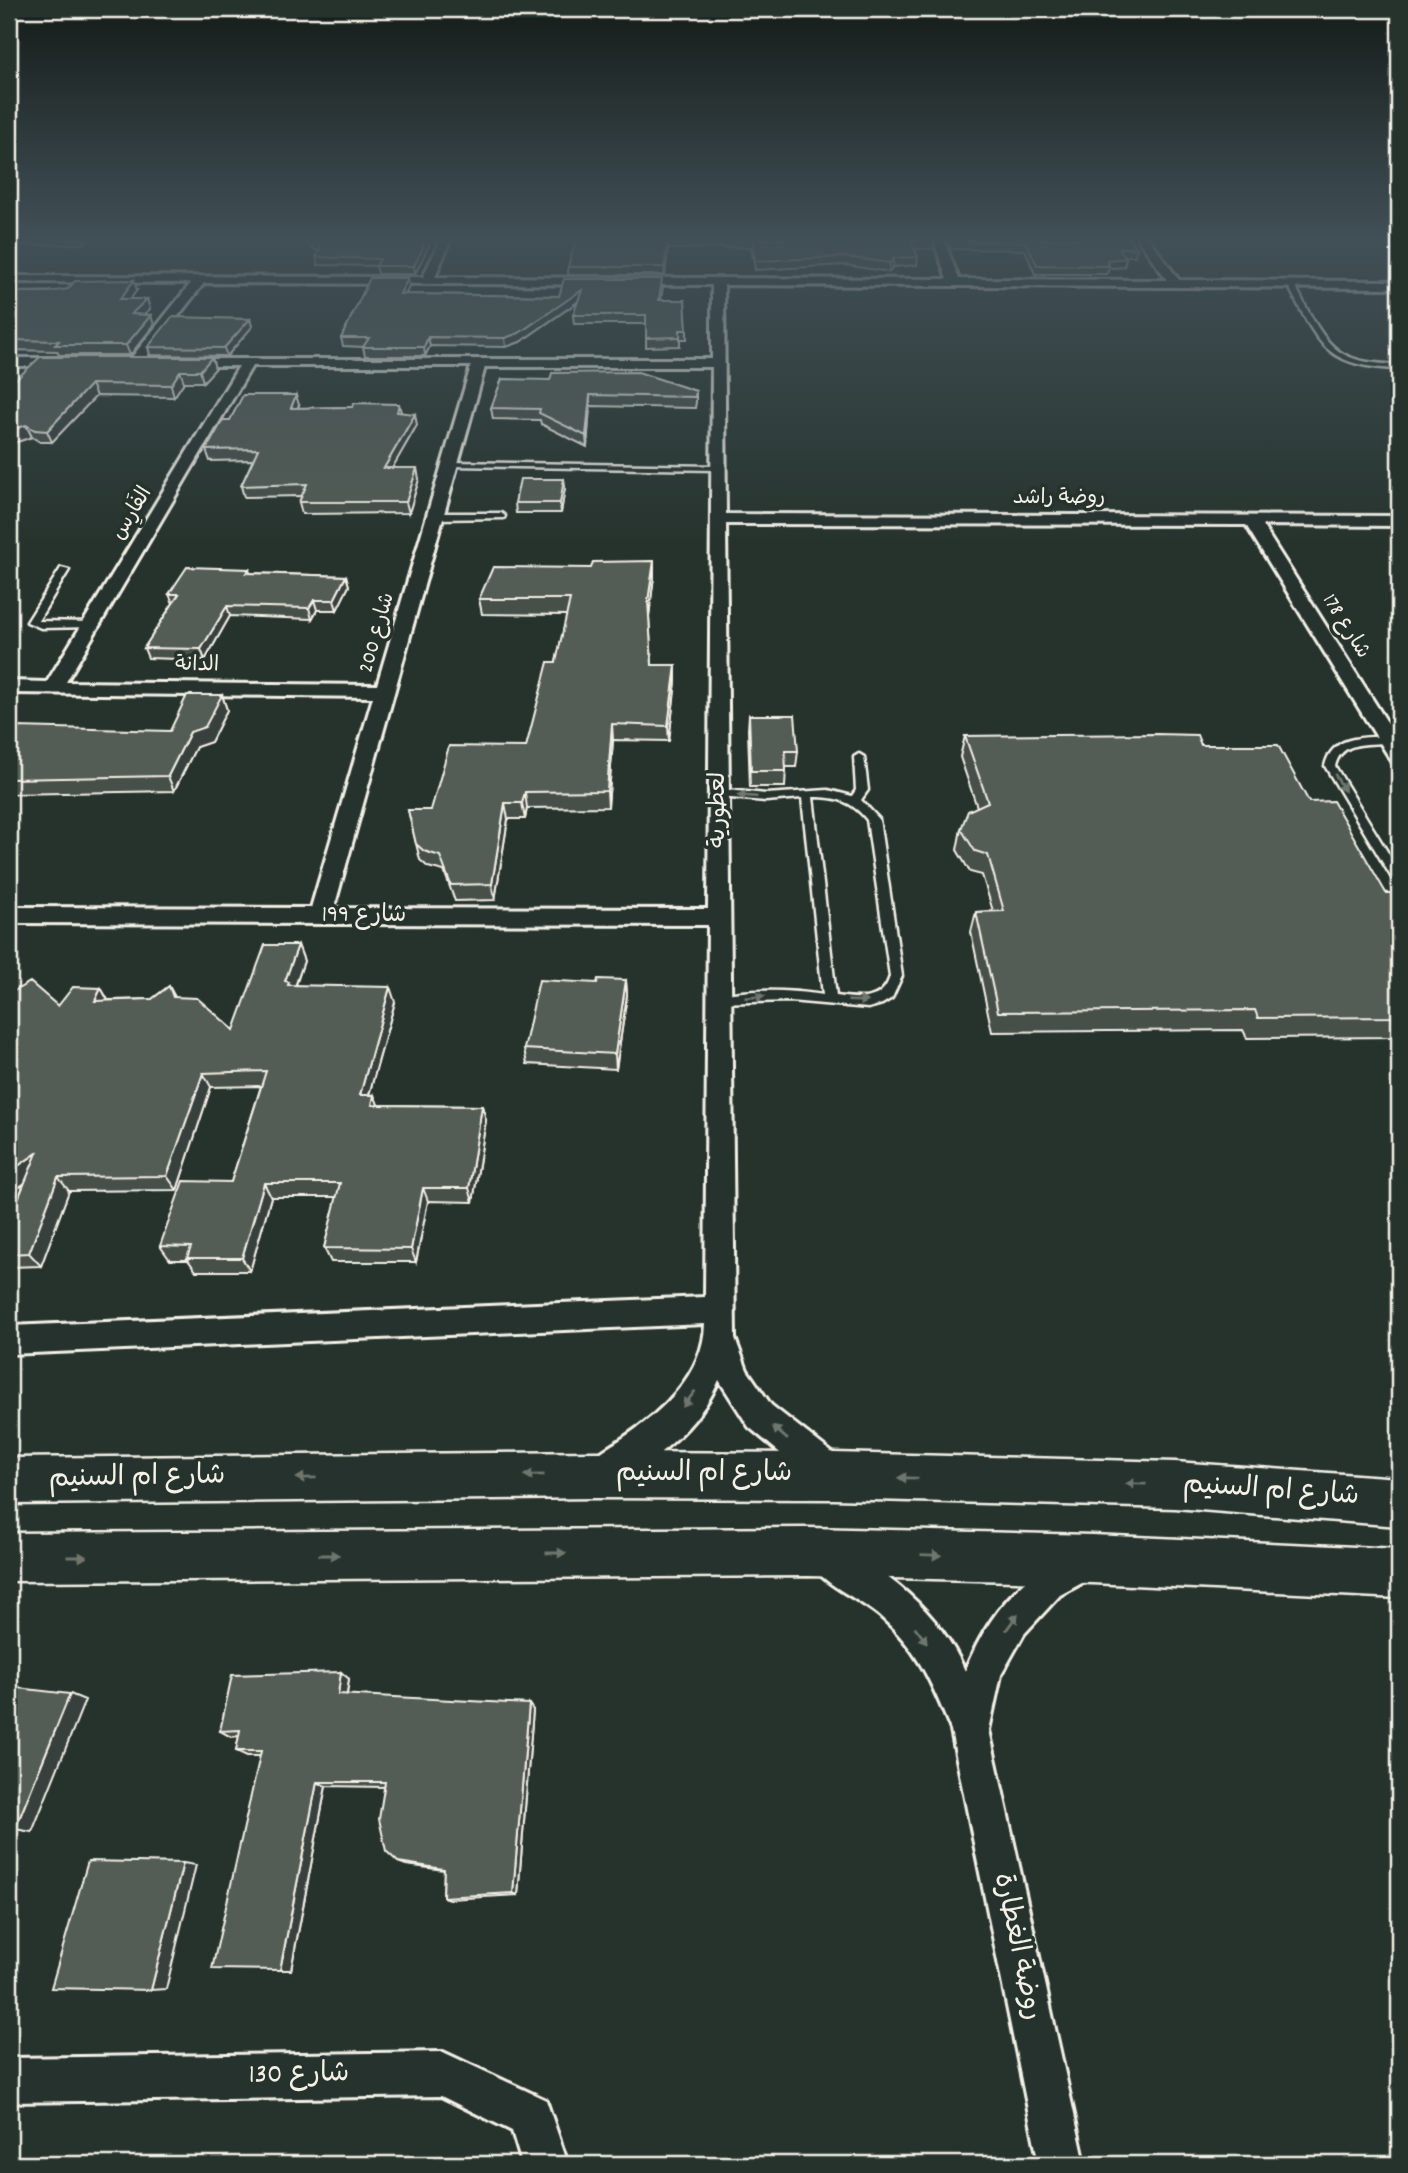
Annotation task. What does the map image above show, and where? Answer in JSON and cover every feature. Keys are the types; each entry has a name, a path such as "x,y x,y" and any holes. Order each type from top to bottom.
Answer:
{"main road":[{"name":"شارع ام السنيم","path":"9,1481 595,1475 834,1476 1175,1485 1399,1502"},
{"path":"9,1557 808,1552 1092,1559 1399,1574"}],"street":[{"path":"157,340 142,362 718,363"},
{"name":"لعطورية","path":"718,340 719,1324 734,1378 760,1416 834,1476"},
{"path":"12,365 83,362"},
{"name":"الفَارِس","path":"53,687 248,362"},
{"name":"شارع 200","path":"320,916 479,363"},
{"name":"روضة راشد","path":"718,519 1399,521"},
{"name":"شارع 178","path":"1251,521 1399,757"},
{"name":"الدانة","path":"9,687 384,691"},
{"name":"شارع 199","path":"9,915 719,917"},
{"path":"9,1340 719,1324"},
{"name":"لعطورية","path":"595,1475 634,1451 674,1419 703,1381 719,1324"},
{"name":"روضة الغطارة","path":"808,1552 852,1574 903,1611 943,1665 970,1730 1062,2164"},
{"name":"روضة الغطارة","path":"970,1730 984,1670 1011,1621 1048,1583 1092,1559"},
{"name":"شارع 130","path":"9,2080 443,2074 530,2116 545,2164"}],"lane":[{"path":"1326,340 1341,358 1359,364 1399,367"},
{"path":"450,464 718,468"},
{"path":"435,516 501,516"},
{"path":"64,570 32,622 90,625"},
{"path":"1389,740 1349,743 1337,748 1331,756 1330,766 1399,880"},
{"path":"855,800 862,790 859,757"},
{"path":"719,793 760,797 832,793 855,800 866,809 873,819 896,976 895,986 878,1001 865,1003 791,996 719,1000"},
{"path":"807,793 830,999"}],"building":[{"path":"29,340 130,340 126,345 55,345 59,341"},
{"path":"153,340 231,340 224,348 148,347"},
{"path":"367,340 427,340 424,347 363,347"},
{"path":"40,357 212,357 200,371 180,371 171,385 91,384 47,431 35,430 26,425 9,431 9,386"},
{"path":"638,372 696,391 695,397 590,395 586,436 539,413 540,409 491,408 502,379 550,380 552,373"},
{"path":"243,395 296,395 291,408 353,407 354,403 399,404 397,412 415,414 384,468 417,468 406,502 299,502 307,484 241,486 258,449 206,450 223,420 230,420"},
{"path":"520,479 564,479 560,503 515,503"},
{"path":"654,561 648,601 652,665 676,665 668,726 612,724 607,791 525,792 522,803 505,803 492,884 451,885 440,856 424,851 416,844 408,810 431,810 449,746 526,747 548,662 556,662 570,599 479,599 493,567 591,568 593,562"},
{"path":"187,567 249,569 246,573 346,576 334,600 314,600 309,608 227,606 201,649 144,648 179,594 169,594"},
{"path":"187,695 222,695 205,727 190,732 168,776 9,779 9,741 17,727 170,731"},
{"path":"749,715 795,715 798,751 785,751 786,771 751,771"},
{"path":"1197,735 1201,745 1278,745 1309,802 1333,801 1386,893 1399,893 1399,1017 1258,1018 1255,1010 998,1012 976,912 1004,911 988,855 975,851 961,829 968,811 988,802 965,736"},
{"path":"265,945 298,945 285,981 289,982 288,985 390,987 360,1095 374,1095 372,1105 482,1106 469,1188 423,1188 411,1249 324,1248 340,1183 264,1183 242,1258 187,1258 191,1247 160,1246 183,1181 231,1182 266,1071 203,1073 167,1176 58,1177 29,1253 9,1254 9,1221 37,1153 9,1172 9,994 30,982 58,1006 73,987 101,988 95,1001 152,999 169,986 173,997 197,998 234,1030"},
{"path":"598,979 626,980 615,1054 524,1049 539,980 597,983"},
{"path":"341,1672 338,1694 529,1704 513,1893 443,1897 444,1869 398,1862 386,1851 379,1819 385,1782 317,1782 280,1970 212,1969 261,1751 236,1751 240,1730 220,1731 232,1675"},
{"path":"9,1687 70,1694 15,1829 9,1828"},
{"path":"88,1861 183,1863 151,1990 51,1988"}]}
